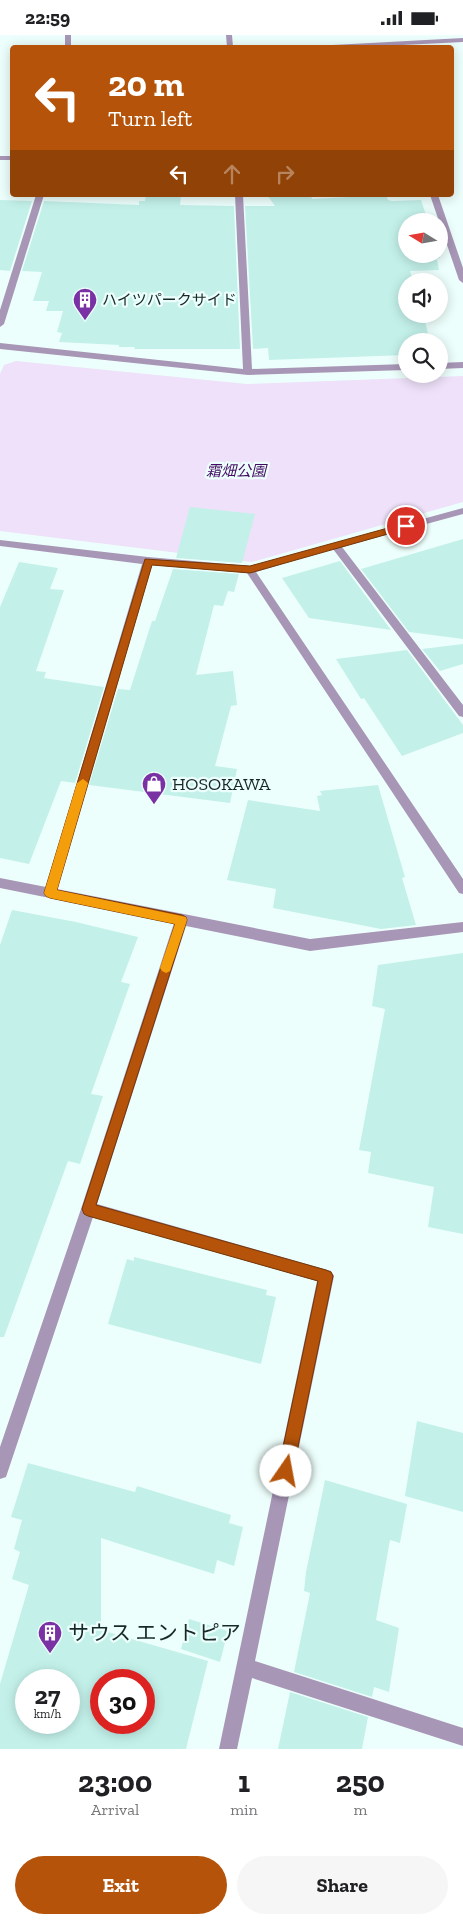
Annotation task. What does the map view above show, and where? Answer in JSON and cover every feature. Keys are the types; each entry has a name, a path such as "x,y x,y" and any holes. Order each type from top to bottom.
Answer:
{"street":[{"path":"396,45 463,40"},
{"path":"0,323 39,197"},
{"path":"239,197 248,372"},
{"path":"435,197 463,280"},
{"path":"0,346 248,372 398,367"},
{"path":"448,366 463,365"},
{"path":"0,543 148,561 250,570 463,511"},
{"path":"335,545 463,713"},
{"path":"50,893 148,561"},
{"path":"250,570 463,889"},
{"path":"0,883 310,945 463,927"},
{"path":"0,1471 182,920"},
{"path":"88,1209 326,1276 228,1749"},
{"path":"245,1667 463,1737"}],"green space":[{"name":"霜畑公園","path":"16,361 247,384 398,378 398,383 448,383 448,377 463,376 463,502 252,562 0,531 0,374 4,365"}],"building":[{"path":"146,197 181,197 180,205 234,206 240,349 134,349 135,347 119,347 119,345 59,342 62,333 57,332 63,311 46,311 49,301 33,301 42,272 22,271 44,201 139,205 139,201 145,201"},
{"path":"268,197 312,197 312,199 387,197 388,200 392,201 421,200 425,213 398,213 398,263 438,263 439,270 398,273 398,323 425,323 428,333 398,333 398,355 269,360 268,348 253,349 245,206 275,206"},
{"path":"0,200 32,201 10,271 0,270"},
{"path":"190,507 255,514 242,563 176,558"},
{"path":"463,539 463,639 409,632 361,569"},
{"path":"340,561 391,630 309,618 282,578"},
{"path":"19,562 58,568 50,589 64,590 36,671 46,672 44,678 104,687 75,783 61,781 29,864 0,858 0,607"},
{"path":"173,569 239,574 234,592 228,591 223,606 214,605 196,675 233,671 237,705 231,706 215,766 237,769 230,803 89,785 118,689 130,690 152,621 155,621"},
{"path":"463,644 463,664 440,671 422,649"},
{"path":"407,650 463,725 463,733 402,756 364,698 361,699 336,659"},
{"path":"378,785 405,877 402,878 416,925 381,929 273,908 276,889 227,880 248,800 320,811 317,796 322,795 320,791"},
{"path":"12,910 76,922 138,937 121,982 130,984 91,1094 103,1096 80,1164 68,1161 4,1337 0,1337 0,945"},
{"path":"463,953 463,1234 428,1227 434,1187 368,1173 371,1152 359,1150 385,1009 372,1006 378,965"},
{"path":"134,1257 267,1290 266,1295 276,1297 261,1364 108,1324 127,1259 134,1261"},
{"path":"417,1421 463,1433 463,1512 405,1496"},
{"path":"28,1463 135,1492 137,1486 231,1515 229,1523 243,1527 234,1566 217,1560 214,1574 101,1538 101,1630 208,1661 186,1749 0,1749 0,1684 29,1585 12,1579 20,1552 14,1549 22,1520 11,1517"},
{"path":"325,1480 407,1504 400,1543 390,1540 376,1620 399,1628 389,1692 374,1687 372,1697 294,1672 310,1593 304,1591 306,1572"},
{"path":"189,1619 228,1631 220,1662 181,1649"},
{"path":"290,1692 368,1717 362,1749 278,1749"}],"slow traffic":[{"path":"83,783 50,893 182,920 166,968"}],"place":[{"name":"ハイツパークサイド","path":"85,321"},
{"name":"HOSOKAWA","path":"154,805"},
{"name":"サウス エントピア","path":"50,1654"}],"route":[{"path":"286,1471 326,1276 88,1209 182,920 50,893 148,561 250,570 406,526"}]}
